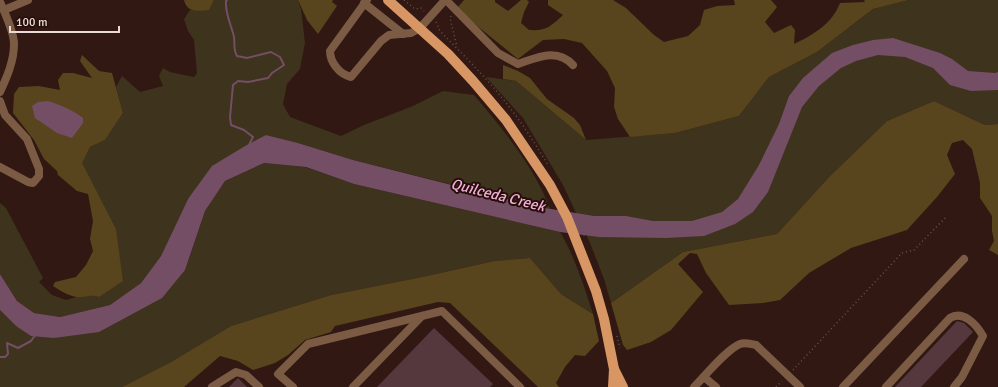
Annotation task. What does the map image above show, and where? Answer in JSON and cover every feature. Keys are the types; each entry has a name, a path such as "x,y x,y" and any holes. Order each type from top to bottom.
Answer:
{"main road":[{"path":"388,0 448,54 473,81 506,120 550,185 567,217 596,291 611,350 614,369 613,387"},
{"path":"614,369 623,387"}],"street":[{"path":"4,10 28,0"},
{"path":"403,34 365,2 330,51 330,58 335,67 346,76 351,76 381,41 389,35 403,34 411,33 420,28 445,0 498,53 518,64 544,55 557,55 569,61 573,65"},
{"path":"0,2 4,10 14,43 12,60 7,78 0,92"},
{"path":"0,101 5,115 28,139 39,169 39,176 33,183 28,182 0,167"},
{"path":"843,387 964,259"},
{"path":"293,387 278,374 308,344 442,311 520,387"},
{"path":"886,387 950,318 954,315 959,315 964,316 979,329 982,336 962,377 954,387"},
{"path":"353,387 423,316"},
{"path":"694,387 730,351 739,344 746,343 756,345 800,387"},
{"path":"212,387 236,372 246,375 260,387"},
{"path":"704,376 716,387"}],"path":[{"path":"404,0 415,9 421,8 437,24 440,31 462,55"},
{"path":"454,8 450,18 457,49"},
{"path":"776,387 902,253 914,250 947,216"}],"shaded area":[{"path":"184,0 214,0 209,10 197,11 190,9 185,4"},
{"path":"214,0 298,0 301,9 305,43 300,69 287,84 283,104 290,117 341,136 364,125 413,106 443,91 474,95 517,149 527,164 544,194 550,209 353,160 266,135 188,199 161,256 141,283 110,305 60,317 34,313 17,301 0,274 0,203 6,208 43,278 39,282 52,295 66,300 94,295 116,229 81,163 90,147 105,140 123,113 116,87 122,76 140,92 163,86 159,76 163,68 170,72 194,77 197,73 194,40 188,31 184,19 190,10 209,10"},
{"path":"298,0 333,0 332,2 337,6 318,34 307,20"},
{"path":"464,0 495,0 495,2 508,11 521,0 527,0 529,2 521,23 529,30 540,30 555,23 563,15 548,5 548,0 613,0 626,8 654,35 664,42 688,36 700,25 704,10 717,6 735,5 734,0 771,0 777,7 765,22 774,33 791,25 795,30 794,44 815,33 827,23 837,10 840,3 865,2 864,0 909,0 873,9 817,52 769,77 739,116 675,133 630,137 618,119 614,107 615,88 607,71 582,43 564,39 543,40 518,59 471,21 458,7"},
{"path":"909,0 998,0 998,124 985,125 934,101 887,121 829,177 777,234 683,252 611,303 604,279 590,243 563,185 523,118 486,77 516,81 586,140 675,133 739,116 769,77 817,52 873,9"},
{"name":"Quilceda Creek","path":"893,38 940,53 952,59 968,71 998,72 998,90 971,91 950,85 933,68 905,57 878,55 856,61 841,68 819,86 802,107 768,192 753,212 735,224 704,236 666,238 599,237 560,232 354,184 306,167 264,163 225,181 205,211 185,270 162,298 99,332 54,338 31,336 16,326 0,310 0,274 17,301 34,313 60,317 110,305 141,283 161,256 188,199 212,166 266,135 353,160 539,207 594,216 626,216 653,221 692,221 722,212 738,199 759,165 779,124 789,96 803,78 832,53 853,45 873,40"},
{"path":"82,55 99,71 112,73 123,113 105,140 90,147 82,163 116,229 123,281 99,297 74,296 64,293 53,286 55,282 76,277 86,265 93,251 90,239 93,221 88,194 77,191 58,175 57,171 44,159 34,140 13,113 14,94 19,87 39,86 60,90 58,80 63,73 73,73 92,78 80,61"},
{"path":"503,65 530,78 547,99 574,118 580,125 586,140 516,81 503,79"},
{"path":"48,101 66,108 83,118 83,123 72,138 57,133 35,118 32,106 38,102"},
{"path":"934,101 985,125 998,124 998,255 989,250 994,241 992,216 980,198 980,183 972,149 963,140 952,143 947,155 955,174 937,197 907,230 851,248 809,273 780,300 763,303 729,305 706,273 697,254 690,253 678,264 703,292 671,330 651,342 627,350 623,345 611,303 683,252 777,234 829,177 887,121"},
{"path":"264,163 305,167 354,184 560,232 575,262 593,314 561,294 530,258 494,261 331,295 231,326 171,362 122,387 0,387 0,310 16,326 54,338 185,270 205,211 225,181"},
{"path":"530,258 561,294 593,314 599,341 585,356 575,355 565,367 556,383 559,387 538,387 450,303 438,302 335,326 331,332 305,340 288,355 275,363 253,370 238,361 220,356 184,387 122,387 171,362 231,326 331,295 494,261"}],"building":[{"path":"957,321 964,323 973,332 921,387 895,387"},
{"path":"434,328 493,384 490,387 377,387"},
{"path":"238,378 247,387 229,387"}],"waterway":[{"path":"227,0 226,10 234,37 237,56 247,58 271,52 280,57 284,65 272,73 268,78 248,82 238,81 233,85 230,117 231,125 244,130 253,137 249,145"},
{"path":"0,357 5,357 8,354 7,343 18,348 31,341 36,334"}]}
